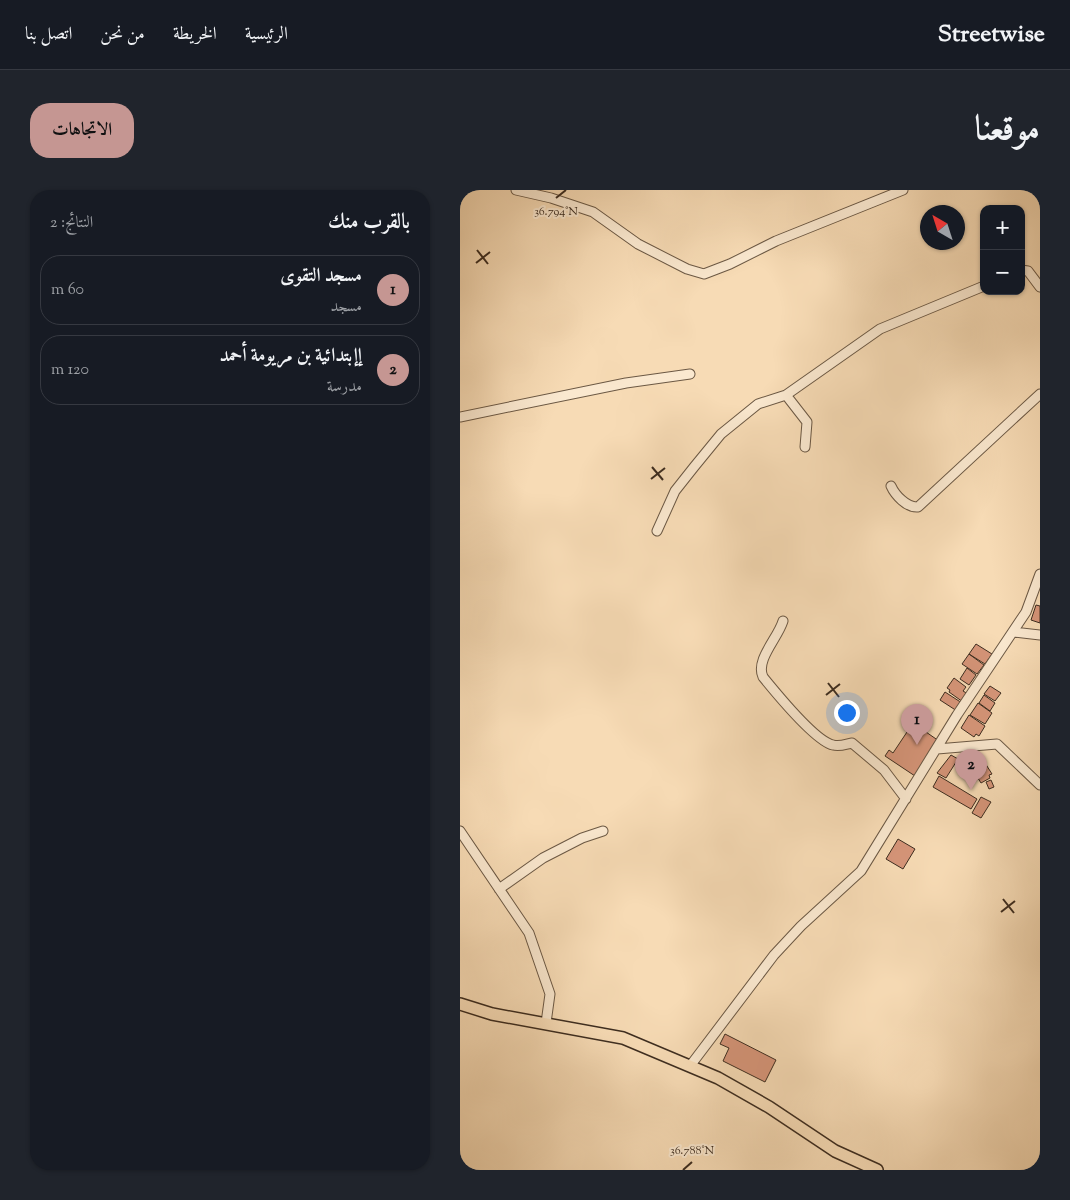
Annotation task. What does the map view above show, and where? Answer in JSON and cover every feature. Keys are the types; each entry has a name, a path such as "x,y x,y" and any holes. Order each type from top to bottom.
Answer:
{"main road":[{"path":"460,1004 492,1014 623,1038 718,1078 770,1107 835,1150 876,1170"}],"street":[{"path":"516,190 559,200 593,212 638,244 687,269 704,274 730,264 776,241 903,190"},
{"path":"1025,271 1028,271 1040,287"},
{"path":"657,531 675,491 712,444 758,404 786,395 880,329 980,288"},
{"path":"460,417 626,383 690,374"},
{"path":"891,486 896,495 907,504 918,508 1040,394"},
{"path":"786,395 807,422 806,447"},
{"path":"690,1066 774,954 801,926 861,872 956,716 1026,612 1040,574"},
{"path":"783,621 763,660 761,670 763,677 813,732 836,746 852,743 884,770 906,799"},
{"path":"1013,632 1040,635"},
{"path":"937,749 997,744 1040,785"},
{"path":"460,831 525,925 548,982 550,994 546,1023"},
{"path":"499,888 543,858 582,838 603,831"}],"building":[{"path":"1036,605 1040,606 1040,623 1031,620"},
{"path":"976,644 992,654 985,664 969,654"},
{"path":"969,654 984,665 977,674 962,664"},
{"path":"967,668 976,675 969,685 960,679"},
{"path":"954,678 966,687 963,691 968,694 963,702 949,692 950,690 947,688"},
{"path":"990,686 1001,693 995,701 984,694"},
{"path":"945,692 962,703 957,711 940,700"},
{"path":"984,695 995,703 990,711 979,703"},
{"path":"978,703 992,713 985,724 970,715"},
{"path":"969,715 985,726 979,736 976,734 974,737 961,728"},
{"path":"913,723 939,741 915,776 885,756 889,750 893,753"},
{"path":"974,749 978,755 971,759 966,750"},
{"path":"951,755 958,759 946,778 937,773"},
{"path":"980,755 992,774 989,775 990,778 981,783 968,762"},
{"path":"939,776 977,799 971,809 933,787"},
{"path":"991,780 994,787 989,789 986,782"},
{"path":"981,797 991,802 981,818 972,813"},
{"path":"898,839 915,849 903,869 886,859"},
{"path":"725,1034 776,1060 765,1082 723,1061 729,1048 720,1044"}],"place":[{"name":"مسجد التقوى","path":"917,745"},
{"name":"إإبتدائية بن مريومة أحمد","path":"971,790"}]}
